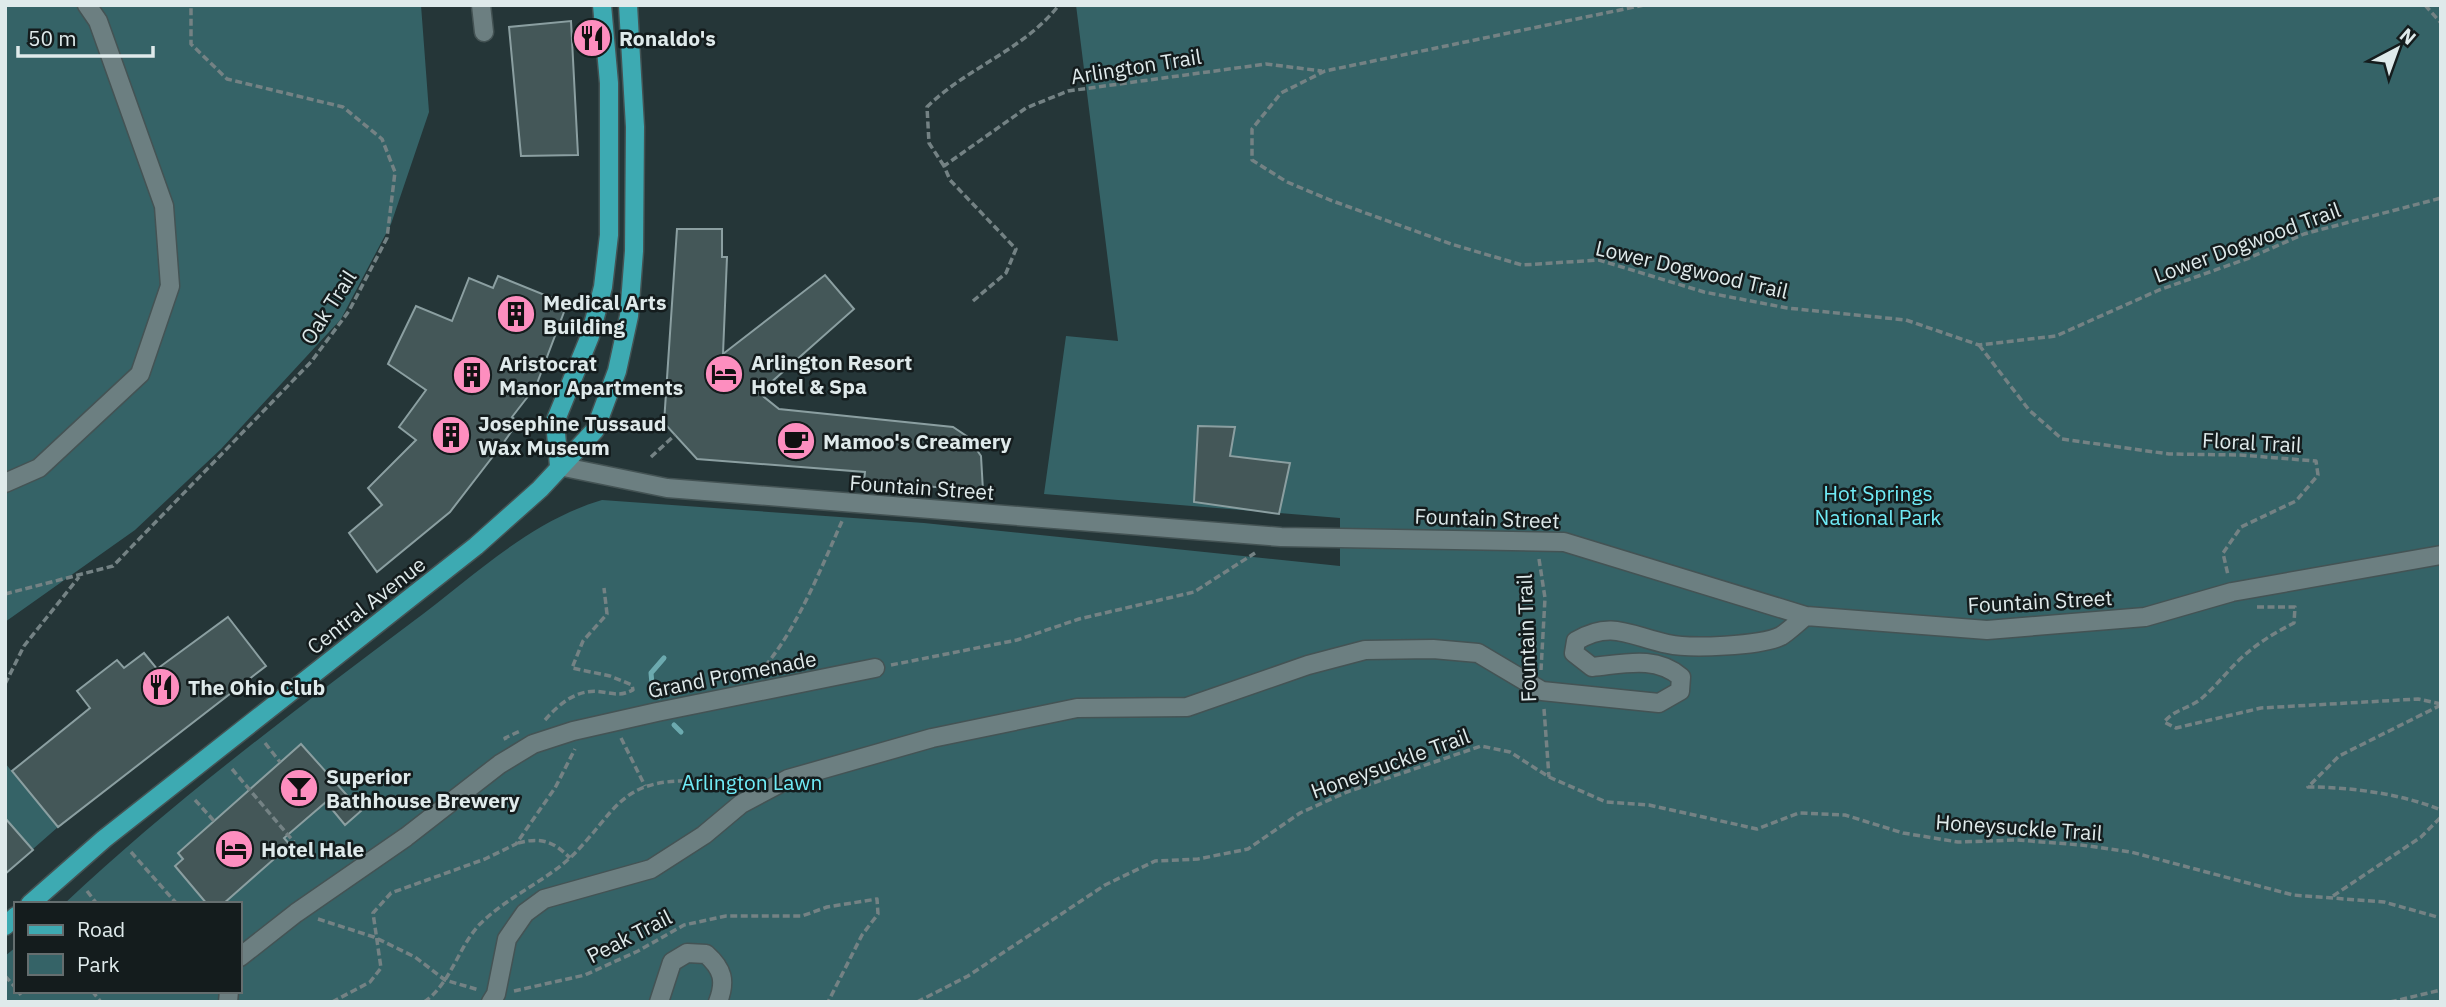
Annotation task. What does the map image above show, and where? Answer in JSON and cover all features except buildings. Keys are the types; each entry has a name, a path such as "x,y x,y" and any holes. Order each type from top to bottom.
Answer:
{"main road":[{"path":"559,466 555,422 590,337 604,287 609,235 609,83 602,5"},
{"name":"Central Avenue","path":"32,902 104,839 476,546 540,489 595,430 617,371 629,316 634,251 635,127 628,5"}],"street":[{"path":"5,483 39,468 140,374 170,286 164,206 98,21 87,5"},
{"path":"481,5 484,33"},
{"name":"Fountain Street","path":"559,466 667,488 1281,537 1564,542 1806,616 1987,630 2144,617 2232,592 2441,555"},
{"path":"494,998 507,939 525,913 544,899 651,869 704,835 741,803 788,779 932,738 1077,708 1187,707 1308,666 1365,650 1433,649 1478,653 1542,691 1660,703 1680,691 1681,677 1668,665 1645,662 1592,667 1574,653 1576,641 1591,632 1624,630 1670,645 1735,645 1780,637 1806,616"},
{"name":"Grand Promenade","path":"242,955 296,913 406,837 499,764 533,744 616,721 875,668"},
{"path":"659,1002 672,962 687,953 706,954 719,966 724,985 718,1002"}],"path":[{"path":"973,301 1006,273 1016,249 950,180 929,143 927,107 948,87 1012,47 1059,5"},
{"name":"Lower Dogwood Trail","path":"1644,5 1325,71 1281,93 1252,129 1252,160 1298,187 1451,244 1522,265 1599,260 1704,292 1787,308 1906,320 1979,345 2056,336 2159,290 2249,257 2304,233 2441,198"},
{"path":"2425,5 2441,23"},
{"name":"Oak Trail","path":"5,594 113,566 311,362 349,311 387,238 395,172 383,139 343,107 227,79 191,44 190,6"},
{"name":"Arlington Trail","path":"944,166 1026,108 1068,91 1266,64 1325,71"},
{"name":"Floral Trail","path":"1979,345 2029,410 2062,439 2169,454 2240,455 2316,461 2318,475 2296,501 2241,527 2223,554 2232,592"},
{"path":"651,457 675,435"},
{"path":"735,698 768,663 804,601 850,504"},
{"path":"875,668 1017,640 1079,619 1194,592 1281,537"},
{"name":"Fountain Trail","path":"1536,540 1545,598 1540,652 1549,777"},
{"path":"5,684 24,646 80,576"},
{"path":"533,744 530,738 547,718 577,694 600,691 620,696 634,690 632,685 610,676 572,668 583,641 607,614 604,588"},
{"path":"2254,607 2295,607 2294,623 2265,638 2238,661 2214,688 2194,704 2174,710 2164,722 2176,728 2261,708 2377,700 2418,699 2441,705"},
{"path":"2441,705 2339,756 2308,787 2343,787 2416,800 2441,810"},
{"path":"616,721 626,753 645,786 671,781 705,782 730,788 741,803"},
{"path":"516,844 544,807 575,753 573,731"},
{"path":"265,743 280,762"},
{"name":"Honeysuckle Trail","path":"917,1002 968,976 1105,885 1155,861 1199,859 1248,849 1300,813 1347,792 1481,746 1510,752 1549,777 1606,802 1649,805 1757,829 1800,813 1845,815 1903,833 1958,842 2017,840 2131,852 2293,895 2384,902 2441,918"},
{"path":"232,769 294,842"},
{"path":"195,800 215,822"},
{"path":"2333,896 2421,836 2441,817"},
{"path":"332,1002 370,982 381,968 374,937 373,913 391,893 534,839 549,841 570,858"},
{"path":"131,852 175,902"},
{"path":"87,891 95,902"},
{"name":"Peak Trail","path":"296,913 374,937 415,957 445,979 494,998 585,975 638,951 684,925 726,916 802,916 827,907 877,899 878,914 862,935 828,1002"},
{"path":"2390,1002 2441,990"}],"green space":[{"path":"5,5 421,5 429,112 391,224 341,319 221,449 135,530 5,622"},
{"name":"Hot Springs National Park","path":"1076,5 2441,5 2441,1002 5,1002 5,956 14,949 14,993 242,993 242,902 66,902 147,830 234,759 502,553 550,522 602,500 924,523 1340,566 1340,518 1044,494 1066,336 1118,341"},
{"path":"5,763 58,827 33,849 5,818"}],"waterway":[{"path":"659,697 652,684 651,673 664,658"},
{"path":"674,725 681,732"}],"place":[{"name":"Ronaldo's","path":"592,38"},
{"name":"Medical Arts Building","path":"516,314"},
{"name":"Arlington Resort Hotel & Spa","path":"724,374"},
{"name":"Aristocrat Manor Apartments","path":"472,375"},
{"name":"Josephine Tussaud Wax Museum","path":"451,435"},
{"name":"Mamoo's Creamery","path":"796,441"},
{"name":"The Ohio Club","path":"161,687"},
{"name":"Superior Bathhouse Brewery","path":"299,788"},
{"name":"Hotel Hale","path":"234,849"}],"park label":[{"name":"Arlington Lawn","path":"752,782"}]}
